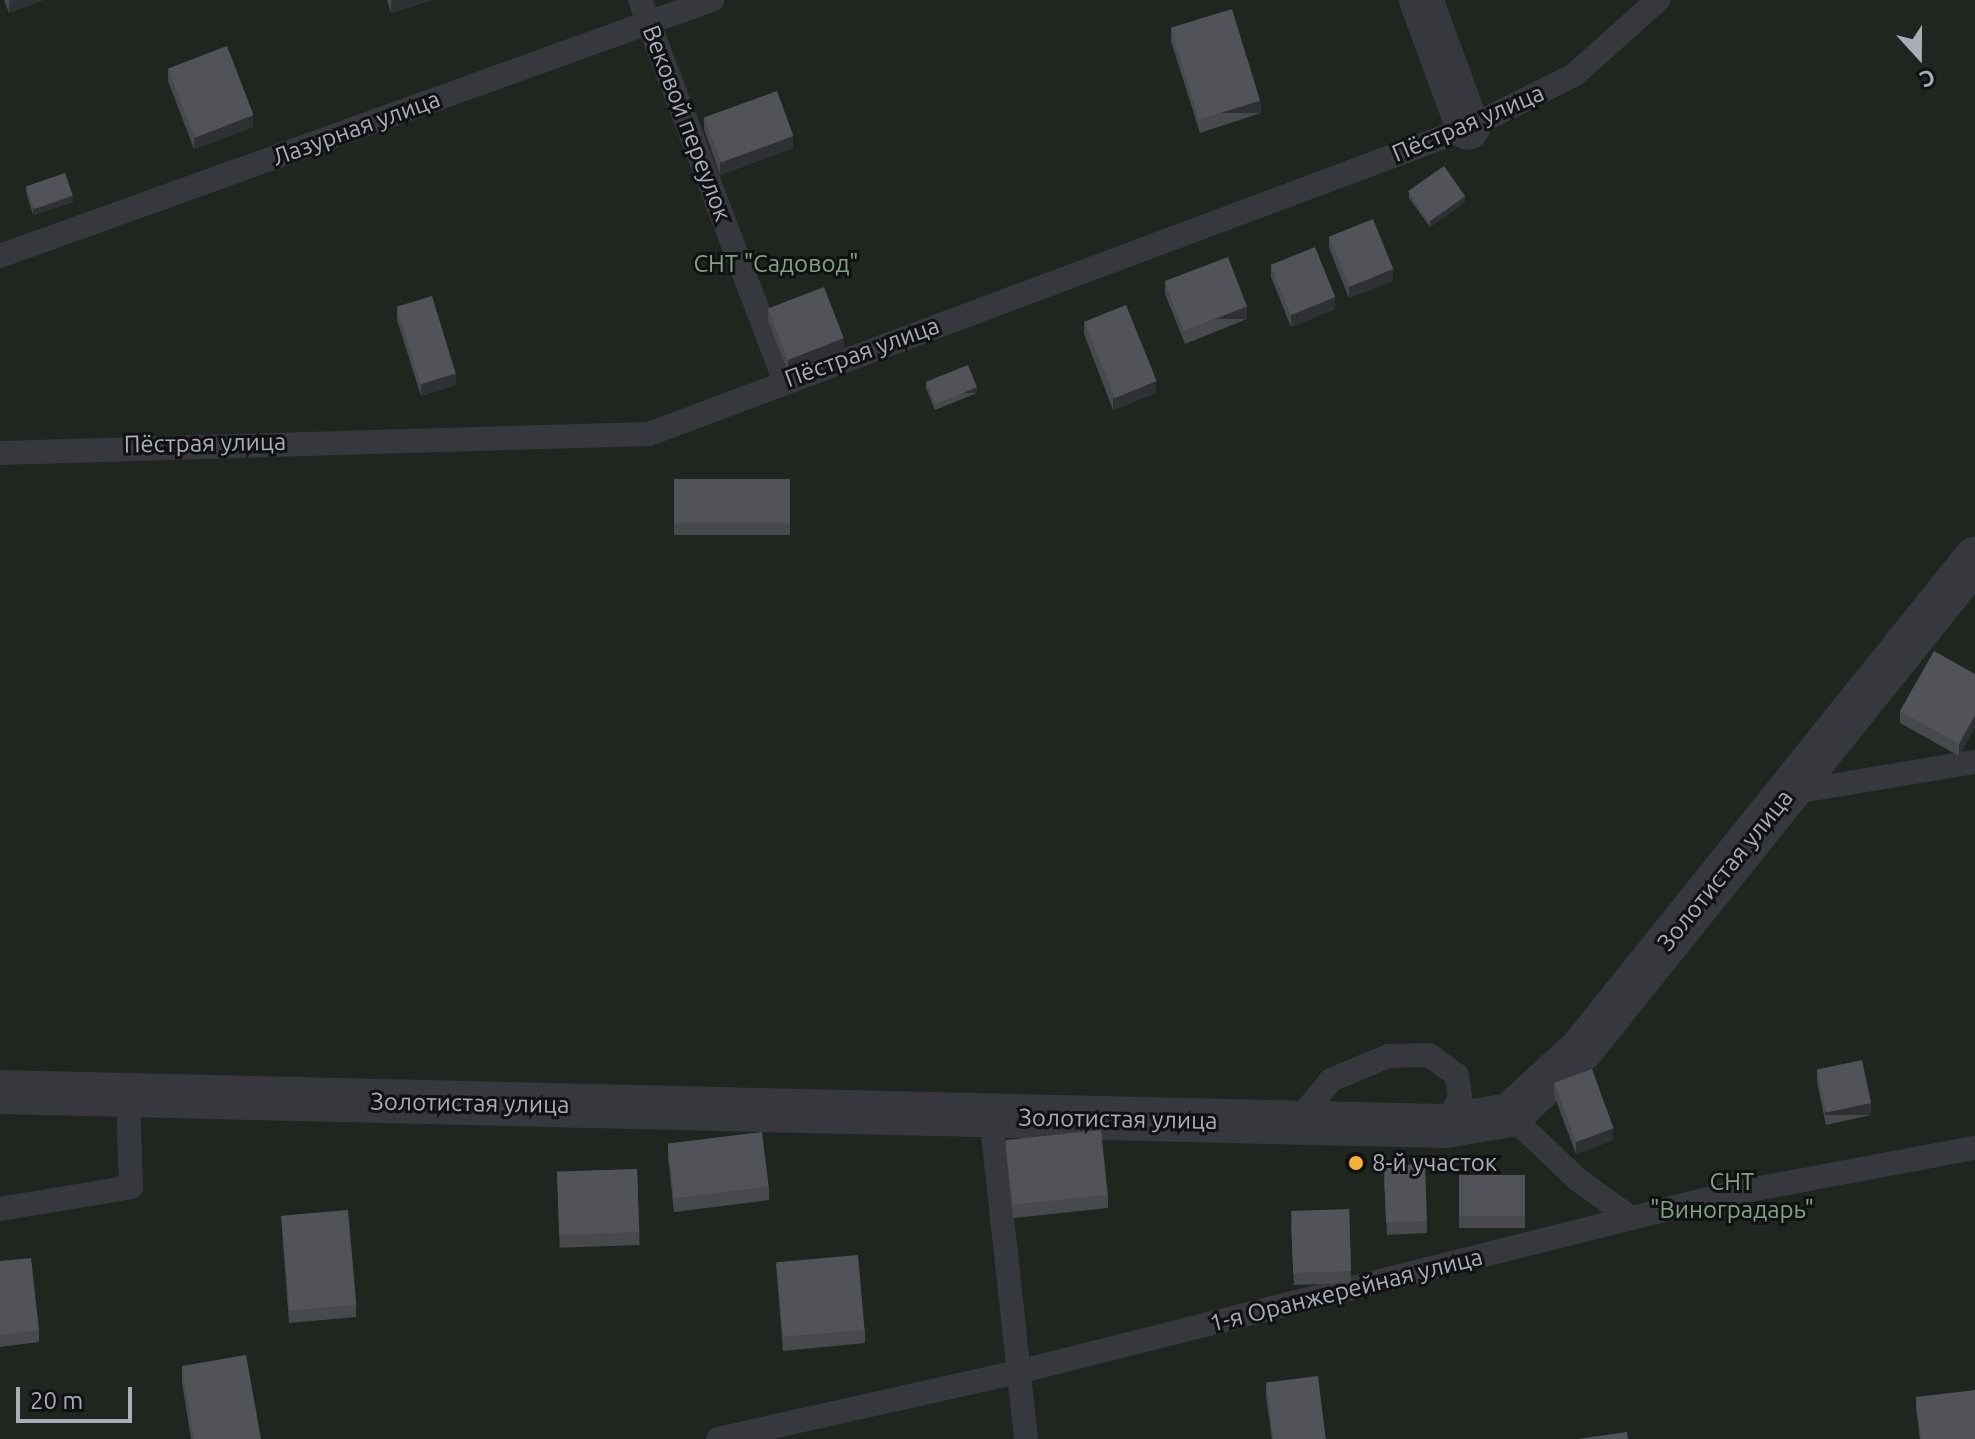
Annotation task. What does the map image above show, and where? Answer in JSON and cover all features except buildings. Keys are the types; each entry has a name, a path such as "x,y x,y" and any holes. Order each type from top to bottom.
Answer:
{"street":[{"path":"1421,0 1468,128"},
{"name":"Золотистая улица","path":"0,1092 1445,1126 1510,1115 1581,1050 1975,559"}],"lane":[{"name":"Вековой переулок","path":"640,0 784,380"},
{"name":"Лазурная улица","path":"0,256 712,0"},
{"name":"Пёстрая улица","path":"0,453 649,434 784,380 1468,128 1574,75 1658,0"},
{"path":"1787,794 1975,762"},
{"path":"1296,1123 1331,1080 1388,1056 1429,1055 1457,1075 1460,1097 1445,1126"},
{"path":"0,1209 131,1187 128,1095"},
{"path":"1510,1115 1578,1180 1631,1218"},
{"path":"991,1116 1026,1439"},
{"name":"1-я Оранжерейная улица","path":"718,1439 1017,1372 1631,1218 1975,1148"}],"green space":[{"path":"0,0 1975,0 1975,1439 0,1439"}],"place":[{"name":"8-й участок","path":"1356,1163"}],"park label":[{"name":"СНТ \"Садовод\"","path":"776,264"},
{"name":"СНТ \"Виноградарь\"","path":"1732,1196"}]}
